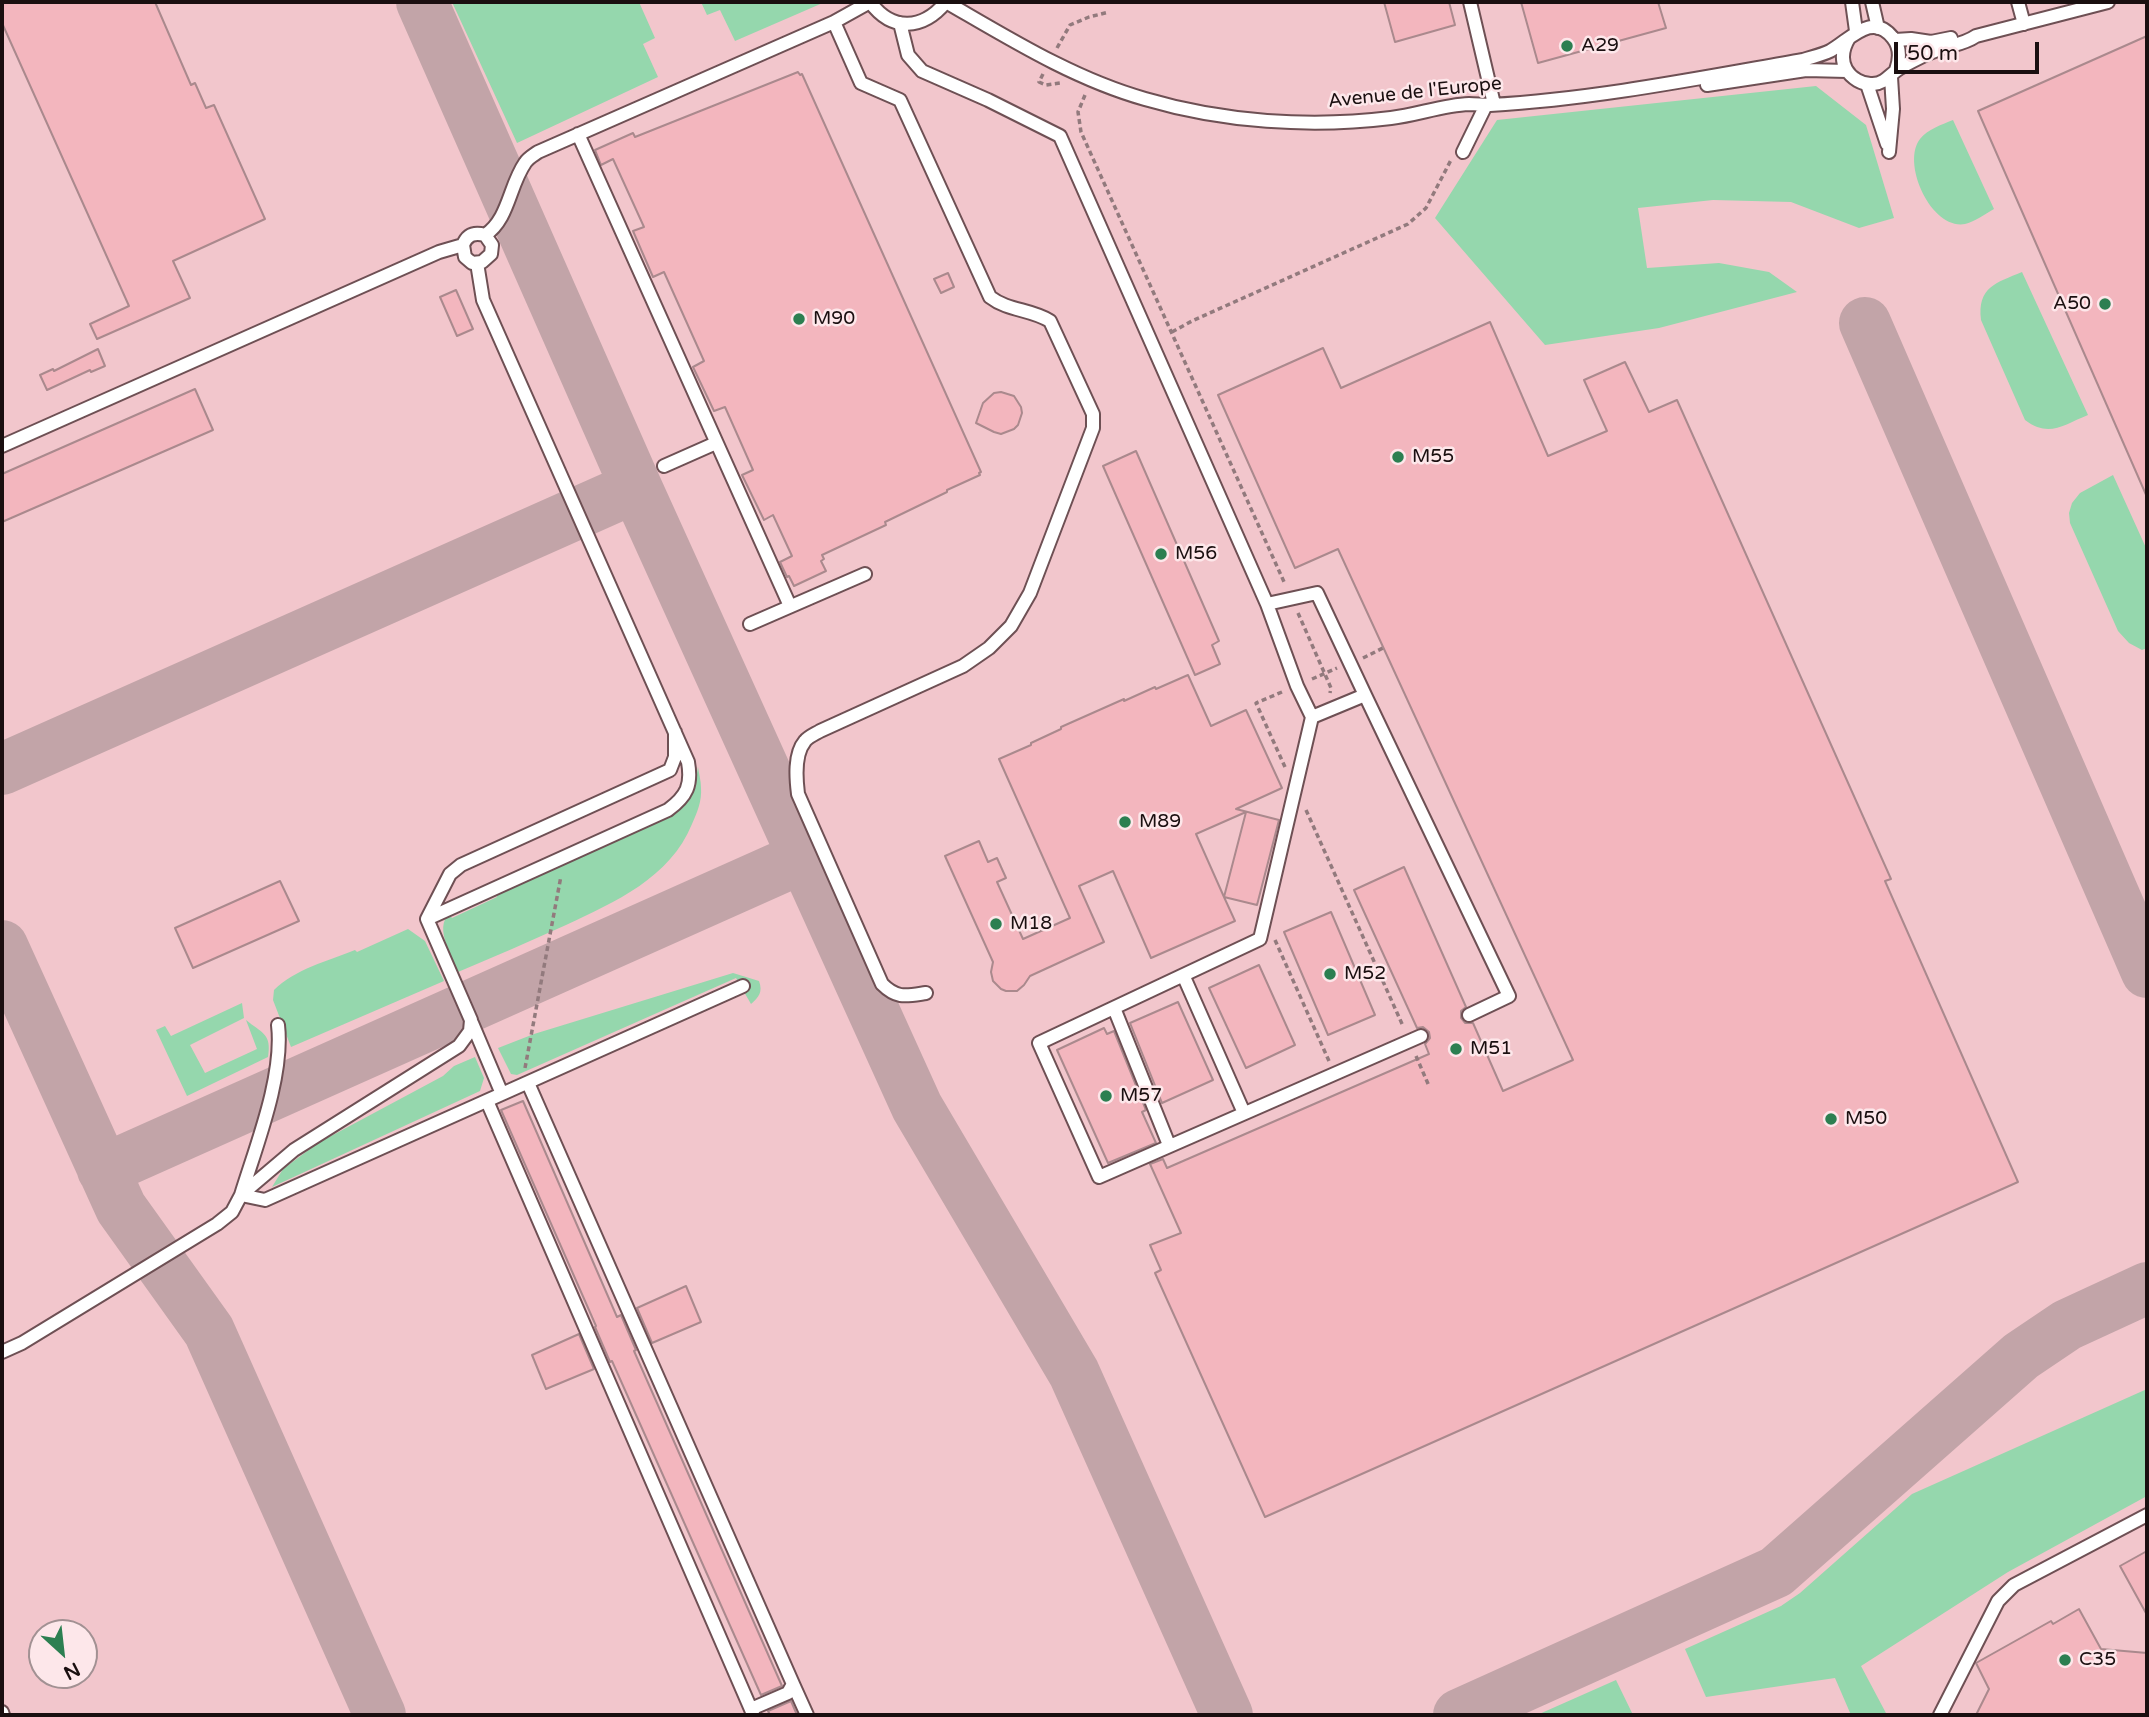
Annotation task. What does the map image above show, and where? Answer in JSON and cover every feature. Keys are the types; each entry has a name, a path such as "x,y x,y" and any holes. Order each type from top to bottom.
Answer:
{"lane":[{"path":"2,446 439,252 463,245 469,236 485,235 502,216 526,161 538,152 834,22 870,2 888,19 913,24 936,14 946,2"},
{"name":"Avenue de l'Europe","path":"946,2 1049,61 1109,88 1145,100 1213,115 1300,122 1356,121 1390,118 1468,104 1490,105 1619,91"},
{"path":"1459,153 1490,105 1470,2"},
{"path":"1852,2 1853,34 1842,54 1843,63 1855,80 1867,84 1884,82 1935,50 1967,43 1976,36 2108,2"},
{"path":"1872,2 1878,28"},
{"path":"2018,2 2024,24"},
{"path":"834,22 861,83 900,100 990,297 1002,306 1038,314 1050,321 1093,414 1093,428 1030,593 1011,626 989,648 963,666 820,731 805,741 799,754 796,778 798,794 882,984 890,992 901,996 926,993"},
{"path":"900,23 908,55 922,71 1060,136 1267,604 1297,686 1312,716 1260,939 1039,1044 1099,1177 1421,1036"},
{"path":"1619,91 1803,60 1829,52 1867,27 1878,28 1895,40 1899,50 1899,60 1893,74 1889,152 1867,84"},
{"path":"1895,40 1911,39 1931,43 1966,34 1976,36"},
{"path":"1619,91 1668,90 1807,71 1847,71"},
{"path":"578,134 790,607"},
{"path":"463,245 465,257 469,261 477,263 486,260 491,254 492,245 485,235"},
{"path":"427,919 668,810 687,790 691,778 688,762 675,732 483,300 477,263"},
{"path":"664,466 716,443"},
{"path":"750,624 865,574"},
{"path":"1267,604 1317,593 1509,996 1469,1015"},
{"path":"1312,716 1365,695"},
{"path":"427,919 450,874 461,865 670,770 675,757 675,732"},
{"path":"427,919 502,1094"},
{"path":"1184,977 1244,1113"},
{"path":"241,1195 265,1200 743,986"},
{"path":"1114,1008 1169,1145"},
{"path":"241,1195 294,1150 459,1046 470,1031 471,1020"},
{"path":"2,1352 22,1343 217,1224 232,1212 241,1195 275,1079 280,1044 278,1025"},
{"path":"528,1083 807,1715"},
{"path":"487,1101 753,1712 788,1693 793,1684"},
{"path":"1940,1715 1998,1601 2014,1585 2147,1515"}],"path":[{"path":"1039,82 1070,25 1110,12"},
{"path":"1172,332 1408,224 1426,208 1459,153"},
{"path":"1301,820 1305,807 1256,704 1325,674"},
{"path":"525,1068 564,857"},
{"path":"1273,934 1335,1073"}],"shaded area":[{"path":"2,2 2147,2 2147,1715 2,1715"}],"green space":[{"path":"452,2 639,2 655,38 643,44 658,77 517,143"},
{"path":"701,2 825,2 735,41 720,10 707,15"},
{"path":"1816,86 1866,125 1894,218 1859,228 1791,202 1713,200 1638,208 1647,268 1719,263 1769,272 1797,292 1659,328 1545,345 1435,218 1497,120"},
{"path":"1953,120 1994,209 1965,224 1953,223 1941,217 1931,206 1917,178 1914,163 1915,150 1920,139 1931,130"},
{"path":"2022,272 2088,415 2056,428 2041,428 2025,420 1981,320 1985,293 1997,283"},
{"path":"2113,475 2147,550 2147,648 2142,650 2129,643 2118,631 2070,523 2072,503 2080,493"},
{"path":"698,767 701,793 696,816 682,843 655,874 603,907 458,972 444,934 443,927 449,914 452,918 497,897 496,892 678,811 692,791"},
{"path":"408,929 425,941 444,981 291,1047 273,1000 274,990 302,971 355,950 357,952"},
{"path":"733,973 759,981 760,994 751,1004 736,978 517,1075 511,1074 498,1048 534,1034"},
{"path":"242,1003 244,1018 190,1045 205,1073 257,1049 246,1020 267,1039 268,1057 187,1096 156,1030 165,1026 171,1036"},
{"path":"475,1057 484,1078 480,1091 272,1187 283,1169 318,1143 443,1076 454,1066"},
{"path":"2147,1389 2147,1496 2008,1572 1861,1666 1887,1715 1851,1715 1835,1678 1706,1697 1685,1649 1781,1606 1800,1593 1912,1494"},
{"path":"1616,1680 1633,1715 1537,1715"}],"building":[{"path":"2,2 155,2 191,85 195,83 206,108 214,105 265,219 173,261 190,298 97,339 90,324 129,306 2,23"},
{"path":"1384,2 1449,2 1455,25 1395,42"},
{"name":"A29","path":"1521,2 1658,2 1666,28 1538,63"},
{"name":"A50","path":"2147,36 2147,497 1978,111"},
{"name":"M90","path":"798,72 802,74 981,472 980,475 885,522 886,525 822,555 824,559 821,561 826,571 794,586 780,562 792,556 773,515 764,520 742,475 753,470 725,407 714,411 693,367 704,361 664,272 653,277 633,231 644,227 613,159 601,165 595,150 633,133 635,137"},
{"path":"948,273 954,287 941,293 934,279"},
{"path":"456,290 473,329 457,336 440,297"},
{"path":"1490,322 1548,456 1607,431 1584,380 1625,362 1649,412 1677,400 1891,879 1885,881 2018,1182 1265,1517 1155,1273 1161,1270 1150,1245 1181,1233 1150,1164 1163,1159 1167,1168 1429,1054 1425,1044 1430,1038 1429,1032 1423,1027 1417,1028 1354,890 1404,867 1466,1007 1461,1011 1461,1018 1465,1023 1473,1023 1503,1091 1573,1060 1338,549 1295,568 1218,395 1323,348 1341,388"},
{"path":"98,349 105,366 47,390 40,375"},
{"path":"195,389 213,430 2,522 2,474"},
{"path":"994,393 1014,396 1022,413 1014,429 1001,434 976,423 983,403"},
{"name":"M56","path":"1136,451 1219,641 1212,645 1220,664 1195,675 1103,466"},
{"name":"M89","path":"1188,675 1211,726 1246,710 1282,788 1236,809 1279,820 1257,905 1224,897 1235,921 1151,958 1113,871 1079,886 1104,942 1030,976 1017,991 1001,989 993,981 993,962 945,856 979,841 988,862 997,858 1006,878 997,882 1023,939 1070,918 999,759 1031,745 1061,727 1124,699 1155,687 1156,689","holes":["1246,812 1224,897 1196,834"]},
{"path":"280,881 299,921 193,968 175,928"},
{"name":"M52","path":"1331,912 1375,1015 1328,1035 1284,932"},
{"path":"1259,965 1295,1045 1246,1068 1209,988"},
{"path":"1178,1002 1213,1080 1162,1103 1130,1023"},
{"name":"M57","path":"1104,1028 1107,1034 1114,1031 1146,1110 1142,1112 1156,1143 1108,1163 1057,1050"},
{"path":"523,1101 617,1317 621,1315 636,1350 634,1351 782,1686 761,1695 612,1361 610,1362 501,1110"},
{"path":"686,1286 701,1322 652,1343 637,1308"},
{"path":"579,1334 594,1369 546,1389 532,1355"},
{"name":"C35","path":"2147,1551 2147,1615 2120,1566"},
{"name":"C35","path":"2079,1609 2101,1649 2147,1653 2147,1715 1976,1715 1989,1689 1976,1663 2051,1621 2053,1624"},
{"path":"791,1701 797,1715 770,1715 768,1711"}],"taxiway":[{"path":"422,2 636,487 917,1107 1074,1373 1227,1715"},
{"path":"1865,323 2147,972"},
{"path":"2,769 636,487"},
{"path":"103,1170 804,857"},
{"path":"2,946 121,1208 209,1331 380,1715"},
{"path":"1459,1715 1776,1572 2021,1356 2067,1325 2147,1288"}],"place":[{"name":"A29","path":"1567,46"},
{"name":"A50","path":"2105,304"},
{"name":"M90","path":"799,319"},
{"name":"M55","path":"1398,457"},
{"name":"M56","path":"1161,554"},
{"name":"M89","path":"1125,822"},
{"name":"M18","path":"996,924"},
{"name":"M52","path":"1330,974"},
{"name":"M51","path":"1456,1049"},
{"name":"M57","path":"1106,1096"},
{"name":"M50","path":"1831,1119"},
{"name":"C35","path":"2065,1660"}]}
